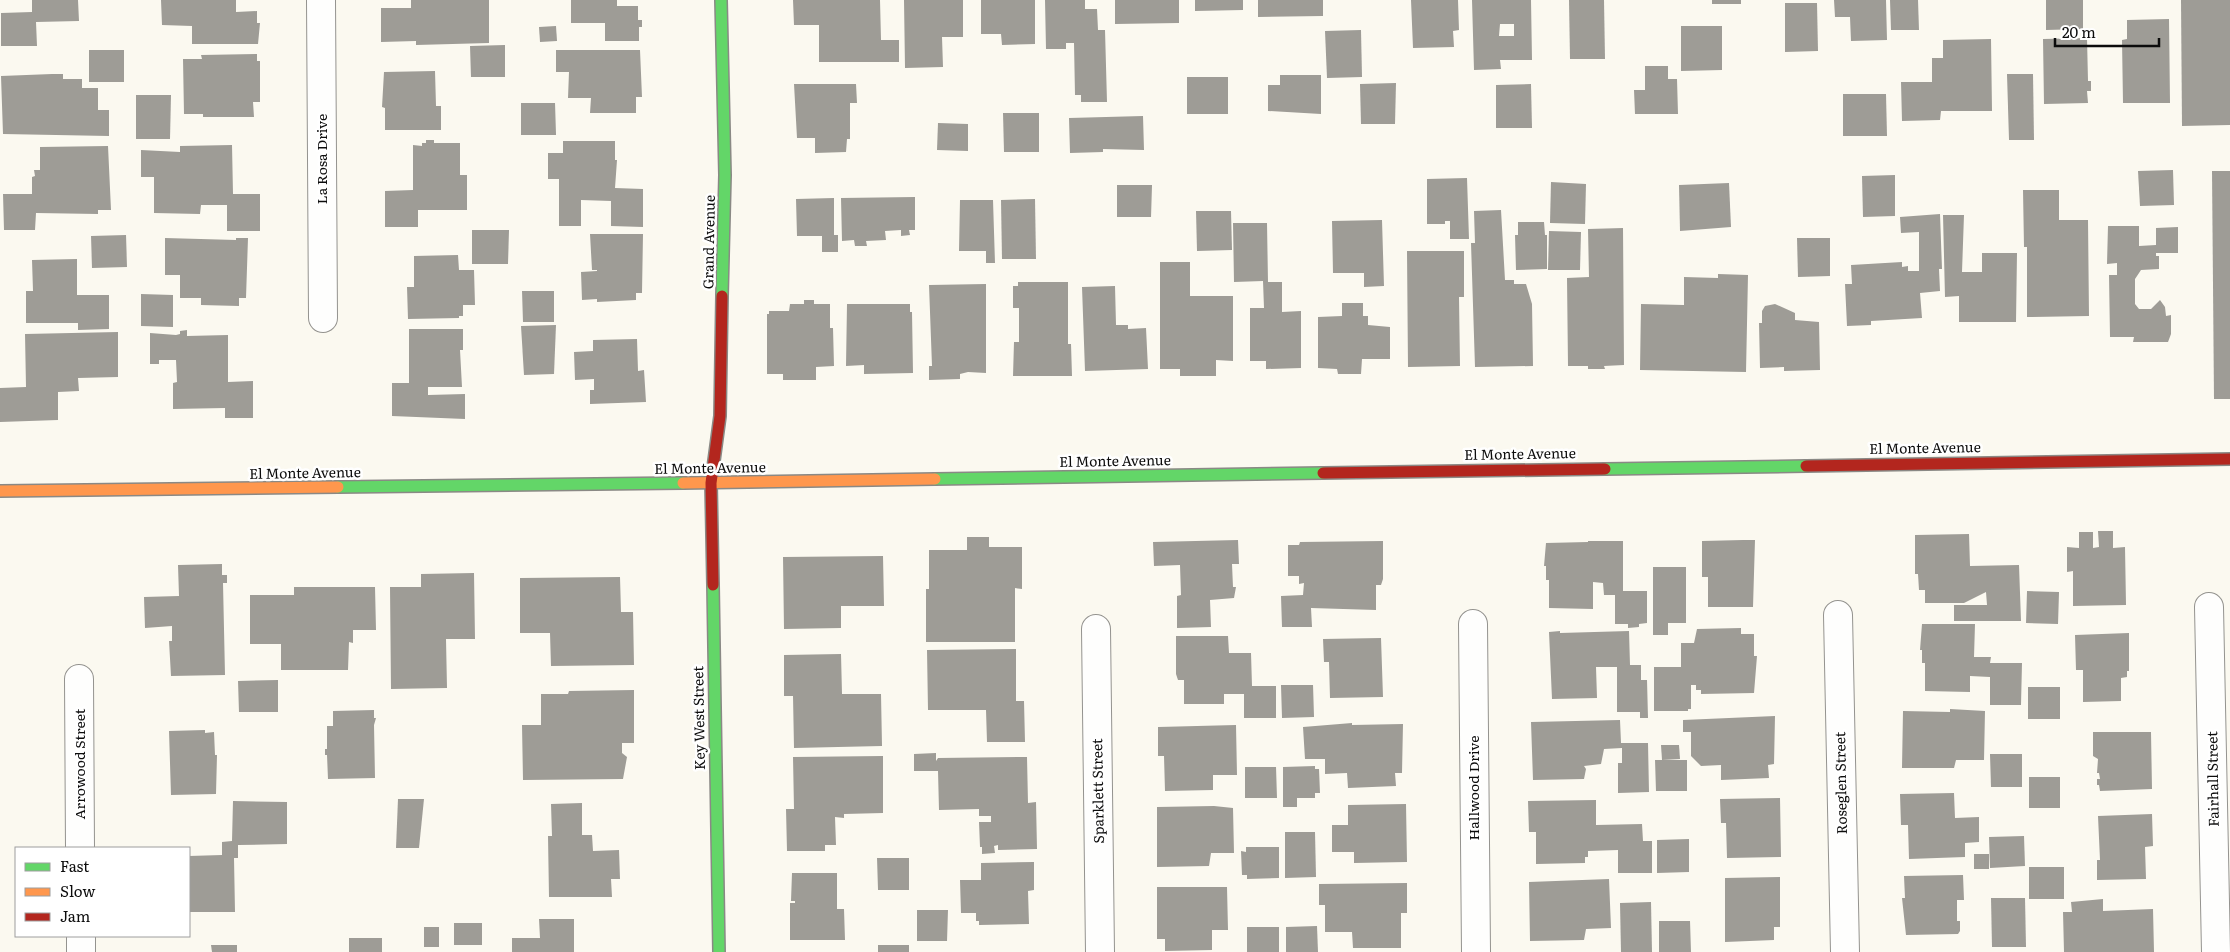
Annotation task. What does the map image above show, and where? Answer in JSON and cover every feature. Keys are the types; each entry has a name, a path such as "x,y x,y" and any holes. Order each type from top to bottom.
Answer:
{"street":[{"name":"La Rosa Drive","path":"321,0 323,318"},
{"name":"Grand Avenue","path":"711,483 721,397 725,175 721,0"},
{"name":"El Monte Avenue","path":"0,492 711,483 1474,469 2230,459"},
{"name":"Key West Street","path":"711,483 719,952"},
{"name":"Fairhall Street","path":"2209,606 2216,952"},
{"name":"Roseglen Street","path":"1838,615 1845,952"},
{"name":"Hallwood Drive","path":"1473,624 1476,952"},
{"name":"Sparklett Street","path":"1096,629 1100,952"},
{"name":"Arrowood Street","path":"79,679 80,847"},
{"path":"81,937 81,952"}],"building":[{"path":"32,0 78,0 79,21 36,22 37,46 1,46 1,13 32,12"},
{"path":"161,0 236,0 236,12 257,11 257,23 260,23 258,44 192,44 192,26 162,25"},
{"path":"411,0 489,0 489,43 416,45 416,41 381,42 381,8 411,8"},
{"path":"571,0 617,0 617,6 638,6 638,20 642,20 642,27 639,27 639,41 605,41 605,23 571,23"},
{"path":"793,0 880,0 881,40 899,40 899,62 819,62 819,25 794,25"},
{"path":"904,0 963,0 963,37 942,37 943,67 905,68"},
{"path":"981,0 1035,0 1035,44 1002,45 1001,34 981,34"},
{"path":"1045,0 1085,0 1085,9 1097,9 1098,30 1105,30 1107,102 1081,102 1081,95 1075,95 1074,43 1066,43 1066,49 1046,49"},
{"path":"1115,0 1179,0 1179,23 1115,24"},
{"path":"1195,0 1243,0 1243,10 1195,11"},
{"path":"1258,0 1323,0 1323,16 1258,17"},
{"path":"1411,0 1458,0 1459,30 1453,31 1454,47 1413,48"},
{"path":"1472,0 1531,0 1532,60 1500,60 1501,69 1474,70","holes":["1500,24 1514,24 1514,36 1499,36"]},
{"path":"1569,0 1604,0 1605,59 1570,59"},
{"path":"1712,0 1741,0 1741,4 1712,4"},
{"path":"1834,0 1886,0 1887,40 1851,41 1850,17 1835,17"},
{"path":"1890,0 1918,0 1919,30 1891,30"},
{"path":"2046,0 2083,0 2083,29 2046,30"},
{"path":"2181,0 2230,0 2230,125 2182,126"},
{"path":"1785,3 1817,3 1818,51 1785,52"},
{"path":"2169,19 2170,103 2123,103 2122,40 2127,39 2127,20"},
{"path":"556,26 557,41 540,42 539,27"},
{"path":"1681,26 1722,26 1722,70 1681,71"},
{"path":"1361,30 1362,77 1327,78 1325,31"},
{"path":"2087,38 2088,81 2091,81 2091,91 2087,91 2088,103 2044,104 2043,39"},
{"path":"1991,39 1992,111 1941,111 1940,120 1902,121 1901,82 1932,82 1932,58 1943,58 1943,40"},
{"path":"505,45 505,77 471,77 470,46"},
{"path":"89,50 124,50 124,82 89,82"},
{"path":"556,50 640,50 642,97 636,97 636,113 590,113 591,98 568,98 569,72 556,72"},
{"path":"257,54 257,61 260,61 260,102 253,102 254,117 203,117 203,114 184,114 183,59 202,59 201,55"},
{"path":"1645,66 1668,66 1668,79 1677,79 1678,114 1635,114 1634,90 1645,90"},
{"path":"435,71 436,106 441,106 441,130 385,130 385,108 382,107 384,72"},
{"path":"63,74 63,79 82,79 82,88 98,88 98,110 109,110 109,136 3,134 1,76"},
{"path":"2007,74 2033,74 2034,140 2009,140"},
{"path":"1280,75 1321,75 1321,114 1268,111 1268,85 1280,85"},
{"path":"1187,77 1228,77 1228,114 1187,114"},
{"path":"1396,83 1395,124 1361,124 1360,84"},
{"path":"794,84 856,84 857,103 850,103 850,139 847,139 846,152 815,153 815,138 797,138"},
{"path":"1531,84 1532,128 1496,128 1496,85"},
{"path":"1843,94 1886,94 1887,136 1843,136"},
{"path":"136,95 171,95 170,139 136,139"},
{"path":"521,103 555,103 556,135 521,135"},
{"path":"1003,113 1039,113 1039,152 1004,152"},
{"path":"1143,116 1144,150 1103,149 1103,152 1070,153 1069,118"},
{"path":"938,123 968,124 968,151 937,150"},
{"path":"426,140 434,140 434,143 460,143 460,175 467,175 467,210 418,210 418,227 385,227 385,191 413,190 413,145 422,146 422,143 426,143"},
{"path":"563,141 615,141 615,160 617,160 615,188 643,189 643,227 611,226 611,201 581,200 581,226 559,226 559,179 548,179 548,153 563,153"},
{"path":"232,145 233,194 260,194 260,231 227,231 227,205 201,205 200,214 154,213 154,177 141,177 141,150 180,152 180,146"},
{"path":"108,146 111,210 98,210 98,214 36,213 35,230 4,230 3,194 32,194 34,170 40,170 40,147"},
{"path":"2173,170 2174,205 2140,206 2138,171"},
{"path":"2212,171 2230,171 2230,399 2214,399"},
{"path":"1895,175 1895,216 1863,217 1862,176"},
{"path":"1467,178 1469,239 1450,239 1450,221 1445,221 1445,224 1427,224 1427,179"},
{"path":"1551,182 1586,184 1585,224 1550,223"},
{"path":"1729,183 1731,227 1680,231 1679,185"},
{"path":"1117,185 1152,185 1151,217 1117,217"},
{"path":"2023,190 2059,190 2059,220 2088,220 2089,316 2027,317 2027,247 2024,247"},
{"path":"915,197 915,230 909,230 910,235 901,236 901,230 885,231 886,240 866,241 867,246 855,246 854,240 842,241 841,198"},
{"path":"834,198 834,235 838,235 838,252 822,252 822,236 797,236 796,199"},
{"path":"1035,199 1036,259 1002,259 1001,200"},
{"path":"960,200 993,200 995,263 986,263 986,251 959,251"},
{"path":"1501,210 1505,280 1514,280 1514,284 1526,284 1532,304 1533,366 1475,367 1471,243 1475,243 1474,211"},
{"path":"1196,211 1231,211 1232,250 1197,251"},
{"path":"1940,214 1942,269 1939,269 1940,291 1920,293 1922,318 1871,321 1871,325 1847,326 1845,284 1852,284 1851,265 1902,262 1902,267 1908,266 1908,271 1919,271 1919,232 1901,233 1900,217"},
{"path":"1943,215 1964,215 1962,272 1982,272 1982,253 2017,253 2016,322 1959,322 1959,296 1945,297"},
{"path":"1382,220 1384,286 1364,287 1364,273 1333,273 1332,221"},
{"path":"1518,222 1544,222 1545,235 1547,235 1547,269 1516,270 1515,235 1518,235"},
{"path":"1233,223 1267,223 1268,282 1282,282 1282,312 1301,311 1301,368 1266,369 1266,361 1250,361 1250,308 1264,308 1263,281 1234,282"},
{"path":"2108,226 2139,226 2139,246 2156,245 2156,228 2178,227 2178,253 2156,253 2156,256 2159,256 2159,269 2141,270 2135,279 2135,304 2139,309 2151,309 2160,300 2165,307 2166,316 2171,315 2171,334 2168,342 2133,342 2134,337 2110,337 2109,275 2117,275 2117,263 2107,264"},
{"path":"1623,228 1624,365 1604,366 1605,369 1588,369 1588,366 1568,366 1567,278 1589,277 1588,229"},
{"path":"472,230 509,230 508,264 472,264"},
{"path":"1549,231 1581,232 1580,270 1548,270"},
{"path":"590,234 643,234 642,293 636,293 636,300 597,302 597,299 582,300 581,272 597,271 592,270"},
{"path":"126,235 127,267 92,268 91,236"},
{"path":"165,238 236,240 236,238 248,238 246,298 239,298 239,306 201,305 201,298 180,298 180,275 165,275"},
{"path":"1797,238 1830,238 1830,276 1798,277"},
{"path":"1407,251 1464,251 1464,297 1459,297 1460,366 1408,367"},
{"path":"458,255 459,270 474,270 475,305 463,305 463,316 459,316 459,318 408,319 407,287 414,287 414,256"},
{"path":"77,259 77,295 109,295 109,329 78,330 78,323 26,323 26,291 33,291 32,260"},
{"path":"1160,262 1190,262 1190,296 1233,296 1233,361 1216,360 1216,376 1180,376 1180,369 1160,369"},
{"path":"1718,274 1748,275 1746,372 1640,370 1641,304 1684,305 1684,277 1718,278"},
{"path":"1018,282 1068,282 1068,344 1071,344 1072,376 1013,376 1014,342 1019,342 1019,308 1013,308 1013,286 1018,286"},
{"path":"986,284 986,373 968,372 960,374 960,379 929,380 929,366 932,366 929,285"},
{"path":"1115,286 1116,325 1128,325 1128,329 1146,328 1148,369 1085,371 1082,287"},
{"path":"522,291 554,291 554,322 523,322"},
{"path":"141,294 173,295 173,327 141,326"},
{"path":"804,300 814,300 814,304 830,304 830,328 833,328 834,366 816,367 816,380 783,380 783,374 767,374 767,314 769,314 769,311 789,311 790,304 804,304"},
{"path":"1342,303 1363,303 1363,316 1368,316 1368,325 1390,327 1390,359 1362,359 1361,374 1338,374 1337,369 1318,368 1318,317 1342,316"},
{"path":"847,304 910,304 910,312 912,312 913,373 864,374 864,365 846,366"},
{"path":"1775,304 1795,313 1795,320 1819,322 1820,370 1784,371 1784,367 1760,368 1759,323 1762,323 1762,311 1765,306"},
{"path":"556,325 554,374 524,375 521,326"},
{"path":"409,329 463,329 463,350 460,350 462,387 428,387 428,395 465,394 465,419 392,416 392,383 409,383"},
{"path":"187,330 187,336 228,335 228,382 253,381 253,418 225,418 225,408 173,409 173,383 177,382 176,360 159,360 159,364 150,364 150,333 176,335 180,334 180,331"},
{"path":"118,332 118,377 78,378 79,391 58,392 58,420 0,422 0,388 26,387 25,334"},
{"path":"637,339 638,371 644,370 646,402 590,404 590,390 594,390 594,379 575,380 574,352 593,351 593,340"},
{"path":"2098,531 2113,531 2113,548 2125,547 2126,605 2073,606 2073,571 2067,572 2067,547 2079,548 2079,532 2093,532 2093,548 2099,547"},
{"path":"1969,534 1970,566 2019,565 2021,621 1954,621 1954,605 1987,605 1986,592 1964,603 1925,603 1925,590 1919,590 1918,574 1915,574 1915,535"},
{"path":"967,537 989,537 989,547 1022,547 1022,589 1015,588 1015,642 926,642 926,589 929,589 929,550 967,550"},
{"path":"1238,540 1239,564 1232,564 1233,587 1236,587 1234,598 1210,600 1211,627 1177,628 1177,596 1181,595 1180,565 1154,566 1153,542"},
{"path":"1755,540 1753,607 1708,607 1708,577 1702,577 1702,541"},
{"path":"1383,541 1383,579 1381,585 1376,585 1376,610 1311,608 1312,627 1282,627 1281,596 1303,595 1304,583 1299,584 1299,576 1288,576 1288,545 1299,545 1300,542"},
{"path":"1623,541 1623,591 1647,591 1647,623 1639,624 1639,627 1628,628 1628,624 1615,624 1615,595 1604,595 1603,583 1593,582 1593,609 1549,608 1549,580 1546,580 1546,566 1544,566 1546,543"},
{"path":"883,556 884,606 841,606 841,628 784,629 783,557"},
{"path":"222,564 222,575 227,575 227,583 223,583 225,675 171,676 169,641 172,641 172,626 145,628 144,597 179,596 178,565"},
{"path":"1653,567 1686,567 1686,623 1668,623 1668,635 1653,635"},
{"path":"474,573 475,639 446,639 447,688 391,689 390,587 421,587 421,574"},
{"path":"620,577 621,612 633,612 634,665 551,666 550,633 520,633 520,578"},
{"path":"294,587 375,587 376,630 353,630 353,643 349,642 348,670 281,670 281,644 250,644 250,595 294,595"},
{"path":"2027,591 2059,592 2058,624 2026,623"},
{"path":"1922,624 1975,624 1974,657 1991,657 1990,663 2022,663 2021,705 1990,705 1990,677 1970,676 1970,692 1925,691 1925,663 1922,663 1922,650 1920,650"},
{"path":"1741,628 1741,634 1754,634 1754,656 1757,656 1754,693 1701,694 1701,690 1696,690 1696,685 1691,685 1691,709 1688,709 1688,711 1654,711 1654,667 1681,667 1681,643 1694,643 1697,629"},
{"path":"1560,631 1560,633 1629,631 1630,665 1641,665 1641,680 1647,680 1648,718 1640,718 1640,712 1617,712 1617,667 1596,667 1597,698 1552,699 1549,632"},
{"path":"2129,633 2129,671 2127,671 2127,677 2121,678 2121,701 2083,702 2083,670 2076,670 2075,635"},
{"path":"1176,636 1228,636 1229,653 1251,653 1252,686 1276,686 1276,718 1244,718 1244,694 1224,694 1224,704 1184,704 1184,680 1178,680 1176,674"},
{"path":"1381,638 1383,697 1330,698 1329,662 1324,662 1323,639"},
{"path":"1016,649 1016,701 1024,701 1025,742 987,742 986,710 928,710 927,650"},
{"path":"841,654 842,694 881,694 882,746 794,748 793,696 784,696 784,655"},
{"path":"278,680 278,712 239,712 238,681"},
{"path":"1281,685 1313,685 1314,717 1282,718"},
{"path":"2028,687 2060,687 2060,719 2028,719"},
{"path":"634,690 634,743 622,743 622,753 627,757 623,779 523,780 522,725 541,725 541,694 568,694 569,691"},
{"path":"1950,709 1985,711 1984,760 1956,760 1954,768 1902,768 1903,711 1950,712"},
{"path":"374,710 374,718 376,718 374,725 375,778 328,779 325,749 327,749 327,726 333,726 333,711"},
{"path":"1775,716 1774,764 1768,765 1769,778 1721,780 1721,765 1701,766 1691,756 1691,732 1683,732 1683,720"},
{"path":"1620,720 1621,743 1648,743 1649,792 1618,793 1618,763 1622,763 1622,748 1604,749 1601,764 1584,766 1586,769 1584,779 1533,780 1531,722"},
{"path":"1352,723 1352,725 1403,724 1402,773 1395,773 1396,786 1348,788 1347,773 1325,774 1325,759 1305,759 1303,727"},
{"path":"1236,725 1237,775 1213,775 1213,790 1165,791 1164,756 1158,756 1158,727"},
{"path":"205,730 205,733 214,732 215,755 217,755 216,794 171,795 169,731"},
{"path":"2093,732 2151,732 2152,789 2100,791 2099,785 2097,785 2097,779 2100,779 2099,773 2097,773 2098,759 2093,756"},
{"path":"1661,745 1679,745 1680,759 1662,760"},
{"path":"936,753 936,761 938,758 1027,757 1028,803 1036,802 1037,849 998,850 998,845 994,846 995,853 982,854 979,822 991,822 991,816 979,816 979,809 939,810 938,771 914,771 914,754"},
{"path":"1990,754 2022,754 2022,787 1991,787"},
{"path":"883,756 883,813 844,814 844,818 835,817 836,845 825,845 825,851 787,851 786,809 794,809 793,757"},
{"path":"1655,760 1687,760 1687,791 1656,791"},
{"path":"1315,766 1315,769 1319,769 1320,793 1315,793 1315,798 1297,798 1297,807 1283,807 1283,767"},
{"path":"1245,767 1276,767 1277,798 1245,798"},
{"path":"2029,777 2060,777 2060,808 2029,808"},
{"path":"1954,793 1955,818 1979,817 1979,842 1965,843 1965,857 1909,859 1908,825 1901,825 1900,794"},
{"path":"1780,798 1781,857 1727,858 1726,823 1721,823 1720,799"},
{"path":"398,799 424,799 419,848 396,848"},
{"path":"1596,800 1596,825 1642,824 1643,841 1652,841 1652,873 1618,873 1618,850 1588,851 1585,863 1536,864 1536,832 1529,832 1528,801"},
{"path":"233,801 287,802 287,844 238,845 238,858 234,858 235,912 190,912 190,856 222,855 222,842 232,841"},
{"path":"582,803 582,835 592,835 593,851 619,850 620,879 611,879 612,897 549,897 548,836 552,836 551,804"},
{"path":"1406,804 1407,862 1354,863 1354,852 1332,852 1332,825 1348,825 1348,805"},
{"path":"1214,806 1233,808 1234,853 1211,853 1209,866 1157,867 1157,807"},
{"path":"2152,814 2153,846 2145,847 2146,879 2097,880 2097,860 2100,860 2098,816"},
{"path":"1285,832 1315,832 1316,877 1285,878"},
{"path":"2024,836 2025,866 1990,868 1989,837"},
{"path":"1689,839 1689,872 1657,873 1657,840"},
{"path":"1246,847 1279,847 1279,878 1247,879 1247,875 1242,875 1241,851 1246,852"},
{"path":"1974,854 1989,854 1989,869 1974,869"},
{"path":"877,858 909,858 909,890 878,890"},
{"path":"1034,862 1034,890 1028,891 1029,924 979,925 979,921 976,921 976,913 961,913 960,880 981,880 981,863"},
{"path":"2029,867 2064,867 2064,899 2029,899"},
{"path":"792,873 837,873 837,909 844,909 845,940 790,940 790,903 795,903 795,901 791,901"},
{"path":"1963,875 1964,900 1957,900 1957,921 1960,921 1960,931 1958,934 1906,935 1902,898 1905,898 1904,876"},
{"path":"1780,877 1780,927 1774,927 1774,940 1725,942 1725,878"},
{"path":"1609,879 1611,928 1586,929 1584,940 1530,941 1529,882"},
{"path":"1407,883 1407,913 1401,913 1401,948 1353,948 1352,932 1325,932 1325,905 1319,905 1319,884"},
{"path":"1157,887 1227,887 1228,930 1212,930 1212,950 1165,951 1165,939 1157,939"},
{"path":"1991,898 2025,898 2026,947 1992,947"},
{"path":"2103,899 2103,911 2153,909 2154,952 2064,952 2063,912 2072,912 2071,902"},
{"path":"1651,902 1652,952 1621,952 1620,903"},
{"path":"917,910 948,910 947,941 917,941"},
{"path":"539,919 574,919 574,952 512,952 512,938 540,938"},
{"path":"1659,921 1690,921 1691,952 1659,952"},
{"path":"454,923 482,923 482,945 454,945"},
{"path":"1317,926 1318,952 1286,952 1286,927"},
{"path":"424,927 439,927 439,947 424,947"},
{"path":"1247,927 1279,927 1279,952 1247,952"},
{"path":"349,938 382,938 382,952 349,952"},
{"path":"211,945 237,945 237,952 212,952"},
{"path":"878,945 909,945 909,952 878,952"}],"traffic: fast":[{"path":"721,0 725,175 722,296"},
{"path":"1605,469 1806,466"},
{"path":"935,479 1323,473"},
{"path":"338,487 683,483"},
{"path":"713,585 719,952"}],"traffic: slow":[{"path":"683,483 935,479"},
{"path":"0,491 338,487"}],"traffic: jam":[{"path":"713,585 711,483 720,416 722,296"},
{"path":"1806,466 2230,459"},
{"path":"1323,473 1605,469"}]}
